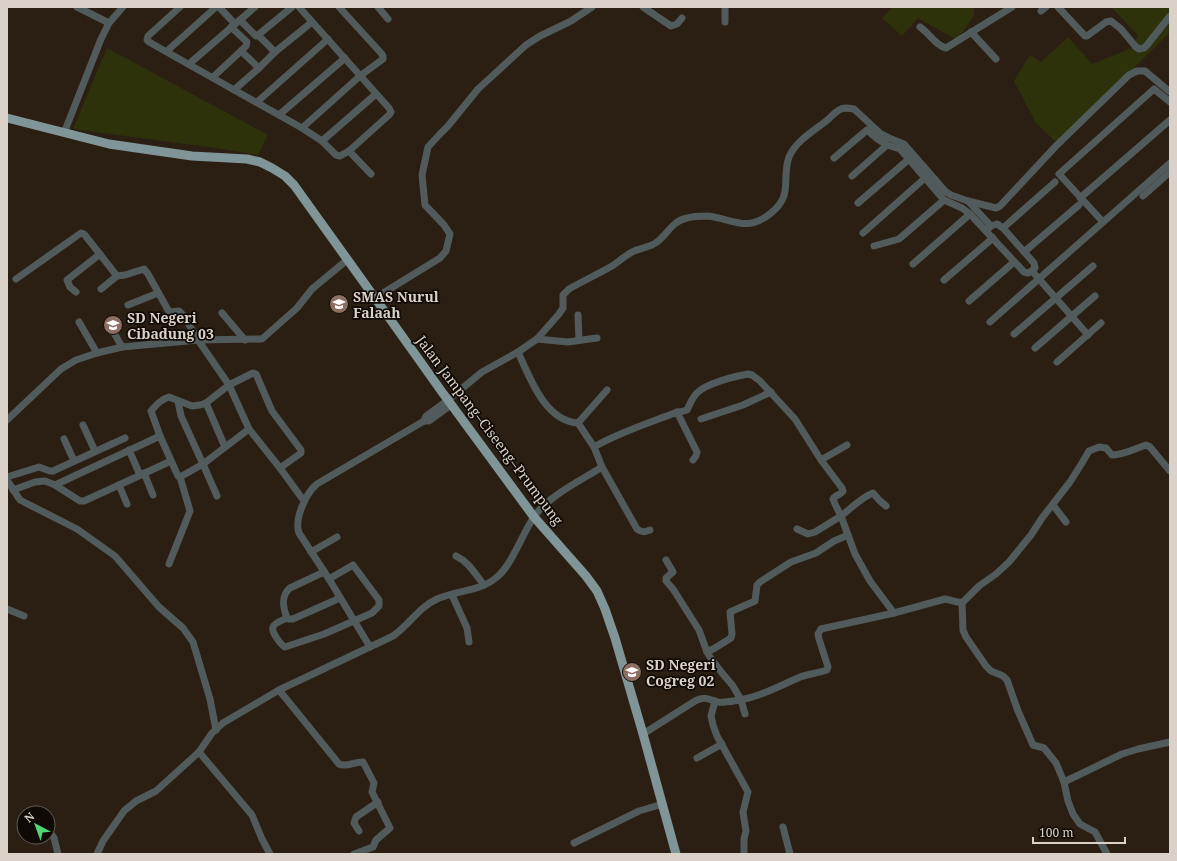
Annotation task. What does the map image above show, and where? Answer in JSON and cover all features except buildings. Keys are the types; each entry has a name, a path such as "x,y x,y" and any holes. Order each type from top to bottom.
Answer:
{"main road":[{"name":"Jalan Jampang–Ciseeng–Prumpung","path":"7,118 110,144 192,156 247,159 260,162 285,176 294,185 534,517 586,576 597,591 615,638 676,854"}],"street":[{"path":"77,7 108,26"},
{"path":"64,133 108,26 123,7"},
{"path":"180,7 148,36 147,40 149,42 302,128 322,142 338,156 342,156 391,112 299,7"},
{"path":"167,52 216,7"},
{"path":"213,77 246,46 247,42 235,24 219,7"},
{"path":"189,64 255,7"},
{"path":"258,35 292,7"},
{"path":"302,128 360,76 383,59 383,56 339,7"},
{"path":"378,7 388,19"},
{"path":"376,298 440,258 446,251 450,234 444,225 425,205 422,175 428,147 448,126 478,89 526,44 571,21 592,7"},
{"path":"643,7 671,26 677,24 682,18"},
{"path":"725,7 725,22"},
{"path":"920,27 940,46 945,48 1012,7"},
{"path":"1058,7 1085,36 1106,22 1111,21 1121,29 1139,49 1144,48 1147,45 1170,16"},
{"path":"234,90 275,52 312,22"},
{"path":"235,24 256,36 258,35 275,52"},
{"path":"971,32 996,59"},
{"path":"257,102 328,39"},
{"path":"241,51 259,68"},
{"path":"279,115 345,58"},
{"path":"370,647 299,533 298,522 304,501 310,491 317,484 424,421 426,416 450,402 482,372 518,352 537,339 563,308 563,294 611,266 633,251 649,247 656,243 674,224 683,219 708,216 740,224 747,224 757,221 770,214 784,199 788,163 795,147 842,109 854,109 881,134 904,144 946,192 968,201 996,208 1000,206 1056,146 1129,75 1137,71 1145,72 1170,92"},
{"path":"1103,222 1080,201 1059,174 1154,89 1170,102"},
{"path":"322,142 376,94"},
{"path":"1024,252 1170,120"},
{"path":"834,158 867,130 887,145 900,149 944,200 962,208 988,228"},
{"path":"852,176 887,145"},
{"path":"349,151 371,174"},
{"path":"858,203 909,159"},
{"path":"990,322 1170,163"},
{"path":"1143,196 1170,172"},
{"path":"863,233 925,178"},
{"path":"1003,228 1055,182"},
{"path":"874,246 899,239 944,200"},
{"path":"968,201 988,228 993,238 1014,262 1024,272 1028,273 1035,268 1034,263 1003,228 997,224 988,228"},
{"path":"912,264 970,214"},
{"path":"16,279 80,234 84,234 117,276"},
{"path":"944,280 993,238"},
{"path":"76,292 70,287 67,280 100,254"},
{"path":"7,420 61,369 76,360 96,353 122,347 198,340 262,339 297,308 312,289 347,260"},
{"path":"969,301 1014,262"},
{"path":"1014,334 1093,266"},
{"path":"101,289 117,276 144,269 168,310 170,312 179,312 184,316 198,340 229,385 249,429 304,501"},
{"path":"1032,271 1040,278 1088,335"},
{"path":"128,305 158,293"},
{"path":"1035,348 1095,296"},
{"path":"222,313 245,340"},
{"path":"578,315 579,340"},
{"path":"79,322 96,353"},
{"path":"1057,362 1101,323"},
{"path":"113,331 122,347"},
{"path":"537,339 568,342 597,338"},
{"path":"518,352 536,391 551,410 570,423 578,423 607,390"},
{"path":"169,564 190,511 180,477 178,476 160,436 151,411 153,409 169,397 196,406 206,403 229,385 253,373 256,374 272,410 301,450 301,453 280,468"},
{"path":"594,447 614,436 677,412 687,410 694,396 702,388 709,384 744,375 752,375 771,392 795,419 821,460 842,488 842,493 833,499 855,554 870,580 894,613"},
{"path":"701,419 750,402 771,392"},
{"path":"178,401 181,416 217,496"},
{"path":"206,403 225,447"},
{"path":"677,412 697,452 693,460"},
{"path":"578,423 594,447 602,468 637,529 642,532 650,530"},
{"path":"83,425 95,451"},
{"path":"180,477 203,464 249,429"},
{"path":"55,485 160,436"},
{"path":"124,438 50,471 39,467 7,479 20,500 77,529 115,556 159,607 183,628 194,642 210,699 216,730"},
{"path":"64,439 74,461"},
{"path":"821,460 847,445"},
{"path":"1107,854 1095,832 1080,824 1073,814 1068,801 1064,782 1050,753 1044,748 1033,745 1018,711 1007,680 1003,676 991,671 986,666 966,637 963,630 962,603 978,586 996,574 1009,562 1031,535 1074,476 1089,451 1093,448 1106,448 1112,455 1117,455 1124,454 1146,445 1150,447 1170,471"},
{"path":"129,450 153,495"},
{"path":"13,490 39,481 45,481 55,485 80,501 84,501 171,461"},
{"path":"97,854 103,840 124,811 136,801 156,791 199,752 212,733 223,723 279,690 386,640 400,631 430,603 438,599 479,588 496,579 502,574 534,517 558,495 602,468"},
{"path":"119,486 127,504"},
{"path":"797,529 808,534 815,532 852,508 859,500 873,493 886,506"},
{"path":"1053,505 1066,522"},
{"path":"707,652 731,638 732,628 730,612 755,601 757,585 760,582 791,562 816,553 834,541 848,535"},
{"path":"311,552 337,537"},
{"path":"456,556 463,559 484,585"},
{"path":"666,560 673,572 666,578 666,581 673,589 699,630 707,652 733,686 745,714"},
{"path":"329,579 353,565 379,600 379,606 372,613 324,634 285,646 281,644 273,630 273,627 276,624 287,618 293,619 340,598"},
{"path":"287,618 283,598 286,591 324,572"},
{"path":"452,595 468,628 469,642"},
{"path":"643,734 699,699 706,697 714,701 726,702 740,700 763,693 808,675 826,670 828,668 818,634 821,629 894,613 945,599 962,603"},
{"path":"7,609 24,616"},
{"path":"279,690 340,764 344,766 359,762 363,762 365,764 374,783 372,792 390,828 376,840 374,846 378,854"},
{"path":"714,701 711,716 713,725 748,792 743,812 746,831 744,839 744,854"},
{"path":"1064,782 1122,754 1170,742"},
{"path":"697,758 722,744"},
{"path":"199,752 252,815 262,840 270,854"},
{"path":"358,831 354,823 356,817 378,802"},
{"path":"574,843 639,811 663,804"},
{"path":"783,827 790,854"},
{"path":"354,854 374,846"}],"green space":[{"path":"892,7 974,7 974,16 957,40 918,18 902,36 882,18"},
{"path":"1111,7 1170,7 1170,32 1058,144 1036,123 1014,81 1030,55 1041,62 1068,37 1092,64 1132,48 1138,35"},
{"path":"107,48 268,135 258,155 73,129"}],"place":[{"name":"SMAS Nurul Falaah","path":"339,304"},
{"name":"SD Negeri Cibadung 03","path":"113,325"},
{"name":"SD Negeri Cogreg 02","path":"632,672"}]}
